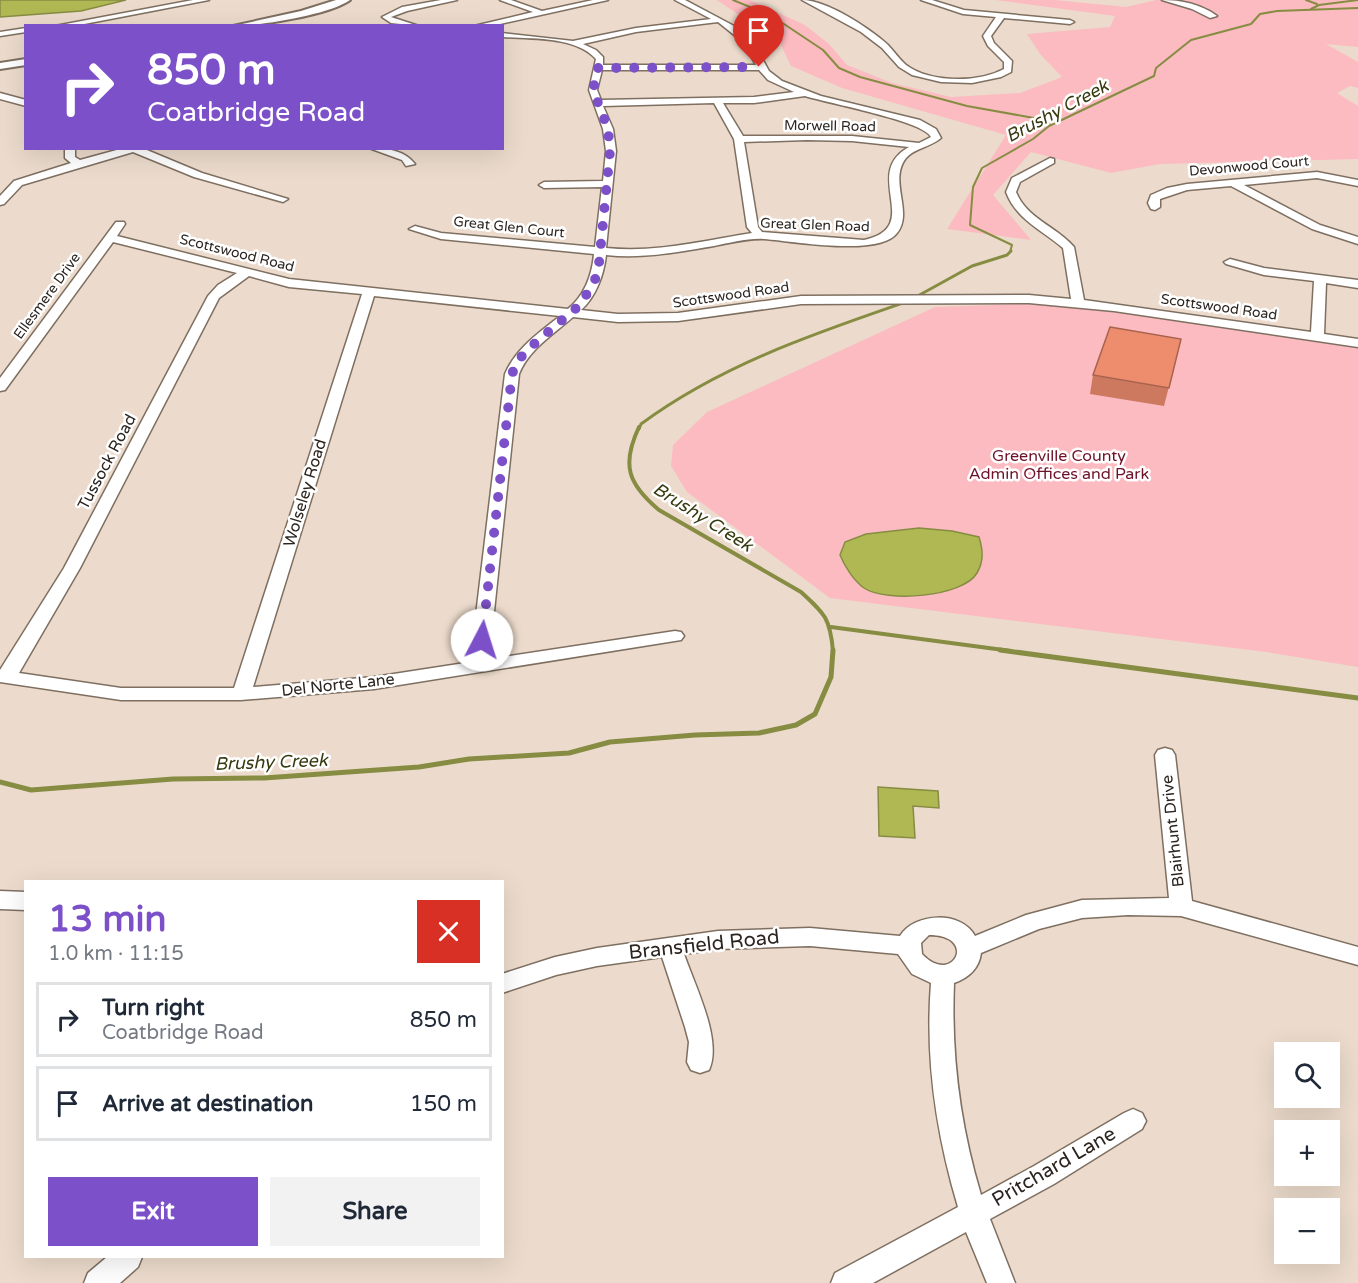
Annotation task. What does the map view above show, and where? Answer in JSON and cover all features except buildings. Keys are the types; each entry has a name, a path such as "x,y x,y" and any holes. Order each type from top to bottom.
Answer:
{"street":[{"path":"69,24 205,0"},
{"path":"247,24 312,11 345,0"},
{"path":"406,24 391,21 386,16 405,9 453,0"},
{"path":"504,0 541,12"},
{"path":"486,24 604,0"},
{"name":"Great Glen Road","path":"601,252 632,254 660,252 759,235 796,236 858,243 884,239 894,231 899,220 893,190 898,161 905,154 932,141 936,136 923,125 803,93 774,80 759,67 748,42 718,20 680,0"},
{"path":"806,0 837,14 866,33 885,47 905,68 923,75 951,79 989,78 1008,70 1008,62 988,43 986,37 988,29 1001,16"},
{"path":"925,0 950,9 1070,22"},
{"path":"1166,0 1195,7 1212,16"},
{"path":"149,11 163,15"},
{"path":"574,44 627,31 718,20"},
{"path":"0,34 24,30"},
{"path":"489,666 482,640 512,374 517,362 527,350 581,304 594,283 601,252 610,141 593,90 600,59 597,54 574,44 504,34"},
{"path":"0,66 24,62"},
{"path":"598,68 759,67"},
{"path":"599,103 770,99 803,93"},
{"path":"0,96 24,102"},
{"path":"717,100 739,139 753,227 759,235"},
{"name":"Morwell Road","path":"739,139 837,138 888,141 920,146"},
{"path":"70,150 70,158 78,164"},
{"path":"0,202 13,182 131,150"},
{"path":"137,150 198,175 283,199"},
{"path":"380,150 405,158 410,164"},
{"path":"1050,160 1016,180 1011,192 1014,201 1026,214 1068,247 1078,302"},
{"name":"Devonwood Court","path":"1155,207 1153,203 1155,197 1171,190 1317,175 1358,183"},
{"path":"1233,183 1305,221 1358,241"},
{"path":"544,185 607,184"},
{"name":"Ellesmere Drive","path":"0,387 99,250 112,238 120,224"},
{"name":"Great Glen Court","path":"415,229 441,236 601,252"},
{"name":"Scottswood Road","path":"112,238 289,283 635,319 663,318 801,300 1013,298 1078,302 1358,343"},
{"path":"1230,262 1258,270 1358,284"},
{"name":"Tussock Road","path":"4,676 72,568 214,296 222,288 246,273"},
{"path":"1317,336 1320,279"},
{"name":"Wolseley Road","path":"241,694 369,292"},
{"name":"Del Norte Lane","path":"4,676 121,694 241,694 374,683 675,636"},
{"name":"Blairhunt Drive","path":"1165,755 1180,907"},
{"path":"0,900 24,901"},
{"path":"970,948 1035,921 1082,909 1128,906 1180,907 1358,956"},
{"path":"941,926 959,933 970,948 968,963 954,973 943,975 934,974 918,966 909,953 908,946 910,939 922,928 941,926"},
{"name":"Bransfield Road","path":"504,983 555,966 597,957 718,940 778,936 810,937 908,946"},
{"path":"670,947 699,1035 702,1054 700,1062"},
{"path":"943,975 939,1032 946,1113 960,1174 1001,1283"},
{"name":"Pritchard Lane","path":"845,1283 975,1213 1133,1122"},
{"path":"98,1283 127,1258"}],"green space":[{"path":"717,0 750,0 805,25 829,44 847,65 892,83 951,97 1020,93 1062,77 1040,54 1027,34 1110,27 1115,16 996,0 1055,0 1126,7 1156,0 1358,0 1358,47 1326,44 1358,62 1358,88 1350,86 1337,93 1358,106 1358,159 1160,164 1111,173 1031,152 993,195 1031,240 947,229 1006,135 842,88 791,66 780,43"},
{"name":"Greenville County Admin Offices and Park","path":"1057,303 1358,348 1358,667 1266,652 830,598 687,492 671,466 673,445 707,412 935,307"}],"shaded area":[{"path":"0,0 126,0 81,11 0,17"},
{"path":"919,528 952,531 979,537 982,555 977,573 957,588 941,592 924,595 889,595 875,593 860,585 840,555 845,542 866,534"},
{"path":"878,787 938,791 939,808 913,806 915,838 879,836"}],"waterway":[{"path":"733,0 772,16 823,50 839,68 860,77 967,106 1034,118 1049,126"},
{"path":"1306,0 1317,4"},
{"path":"1311,9 1319,5 1358,0"},
{"name":"Brushy Creek","path":"1049,126 1154,76 1156,68 1191,40 1251,24 1260,14 1277,11 1358,8"},
{"name":"Brushy Creek","path":"1010,252 1012,245 970,225 973,187 982,168 1033,139 1049,126"},
{"name":"Brushy Creek","path":"914,298 972,266 1010,252"},
{"name":"Brushy Creek","path":"639,429 641,424 672,403 735,368 802,339 906,302"},
{"name":"Brushy Creek","path":"639,427 633,440 629,463 634,482 640,491 659,510 801,592 825,617 833,651"},
{"path":"831,627 1011,651"},
{"path":"1000,650 1358,698"},
{"name":"Brushy Creek","path":"0,782 31,790 173,779 264,778 419,767 469,759 569,753 610,742 695,735 759,733 796,725 815,714 831,677 833,651"}],"route":[{"path":"482,640 512,374 521,356 586,298 600,266 600,243 610,141 608,129 593,90 598,68 759,67"}]}
